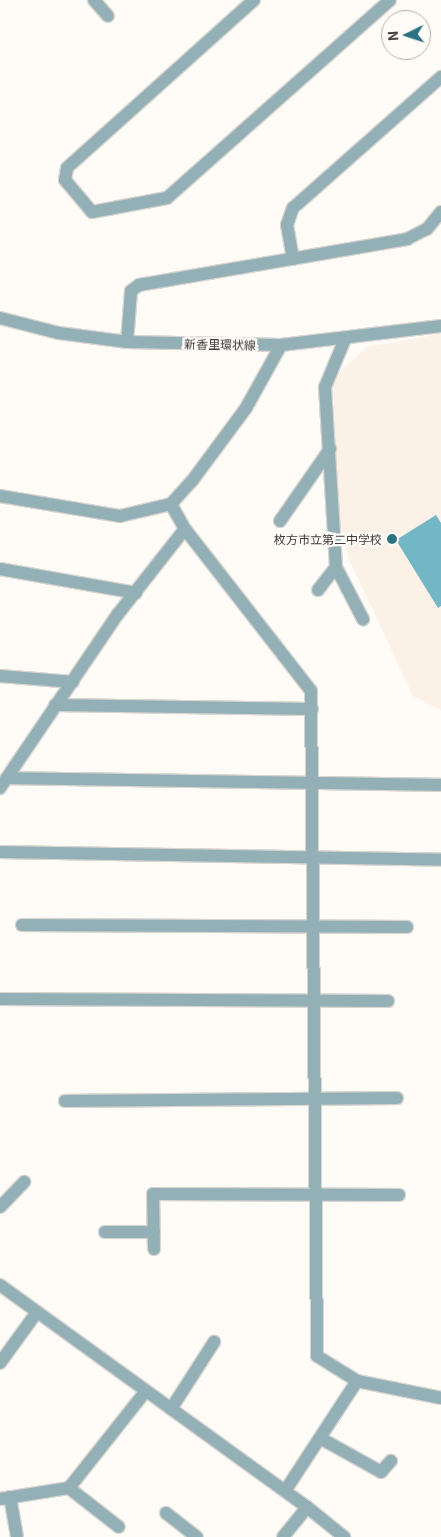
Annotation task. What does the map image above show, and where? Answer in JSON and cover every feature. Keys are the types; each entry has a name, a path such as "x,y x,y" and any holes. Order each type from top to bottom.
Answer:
{"street":[{"path":"94,0 108,16"},
{"path":"254,0 67,168 65,180 92,212 167,198 390,0"},
{"path":"293,259 287,225 293,208 441,77"},
{"path":"127,342 131,291 139,285 407,239 427,228 441,212"},
{"name":"新香里環状線","path":"0,318 59,333 127,342 281,345 345,339 441,326"},
{"path":"345,339 326,387 336,567 363,619"},
{"path":"0,496 120,516 170,504 192,481 246,408 281,345"},
{"path":"280,521 330,449"},
{"path":"170,504 186,528 312,691 317,1356 357,1381 441,1398"},
{"path":"3,783 118,614 186,528"},
{"path":"318,590 336,567"},
{"path":"0,569 136,593"},
{"path":"0,676 73,682"},
{"path":"55,705 312,709"},
{"path":"3,783 441,785"},
{"path":"0,852 441,860"},
{"path":"22,925 407,927"},
{"path":"0,999 388,1001"},
{"path":"65,1101 397,1098"},
{"path":"0,1207 24,1182"},
{"path":"154,1249 153,1194 398,1195"},
{"path":"105,1232 154,1232"},
{"path":"0,1285 145,1392 171,1408 308,1507 344,1537"},
{"path":"0,1363 38,1312"},
{"path":"171,1408 214,1342"},
{"path":"285,1491 357,1381"},
{"path":"17,1535 5,1498 68,1488 145,1392"},
{"path":"320,1438 381,1472 391,1461"},
{"path":"68,1488 119,1527"},
{"path":"283,1537 308,1507"},
{"path":"166,1514 197,1537"}],"shaded area":[{"name":"枚方市立第二中学校","path":"441,334 441,710 413,696 349,559 338,519 333,378 367,347"}],"water":[{"path":"436,515 441,523 441,606 438,608 396,540"}],"place":[{"name":"枚方市立第二中学校","path":"392,539"}]}
